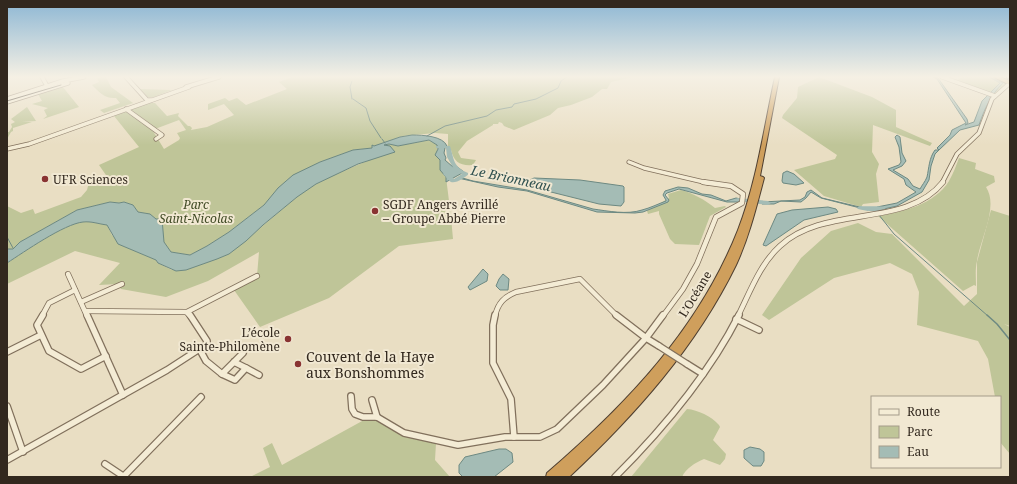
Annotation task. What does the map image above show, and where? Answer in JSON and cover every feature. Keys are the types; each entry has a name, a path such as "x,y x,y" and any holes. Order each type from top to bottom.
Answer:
{"highway":[{"name":"L’Océane","path":"562,477 590,451 657,380 687,340 726,277 744,237 749,201 772,100"},
{"name":"L’Océane","path":"551,477 586,446 630,401 680,340 707,299 720,277 739,237 775,100"}],"street":[{"path":"7,148 152,100"},
{"path":"615,477 657,432 703,374 736,319 769,258 779,246 789,238 812,226 903,207 920,200 936,189 945,179 958,154 978,134 991,100"},
{"path":"7,148 29,144 148,101"},
{"path":"126,109 162,134 156,138"},
{"path":"351,396 352,409 355,414 363,418 377,417 404,433 458,445 505,437 540,437 558,429 604,385 646,338 683,289 697,264 716,216 749,201 741,191 731,186 636,166 629,162"},
{"path":"68,274 124,395"},
{"path":"85,312 187,312 257,276"},
{"path":"514,437 510,399 492,360 494,319 498,306 506,296 516,292 580,279 633,330 703,374"},
{"path":"81,302 122,284"},
{"path":"75,290 53,300 47,305 37,328 49,351 81,368 106,356"},
{"path":"7,460 124,395 200,350 207,344 207,341 187,312"},
{"path":"736,319 759,330"},
{"path":"7,352 40,334"},
{"path":"222,374 245,348"},
{"path":"200,350 206,361 222,374 235,380 246,368"},
{"path":"234,362 259,375"},
{"path":"105,464 123,477 201,397"},
{"path":"372,400 377,417"},
{"path":"7,406 23,452"}],"green space":[{"path":"41,100 73,100 79,107 43,119 47,116 44,110 48,108 32,104 42,101"},
{"path":"117,100 128,100 133,103 104,113 100,110 120,103"},
{"name":"Parc Saint-Nicolas","path":"221,100 229,101 239,100 246,105 260,100 585,100 558,108 550,115 514,130 499,122 498,124 493,124 467,141 458,152 461,158 476,160 473,165 461,164 454,158 451,150 448,149 448,134 435,133 403,136 372,148 353,150 320,162 287,180 264,205 229,232 190,255 171,252 163,241 154,218 145,213 138,212 133,205 124,202 110,202 77,210 20,242 13,249 7,249 7,206 21,213 33,209 35,214 81,197 87,190 88,186 108,178 99,165 139,147 114,116 149,103 155,103 167,116 179,113 178,116 192,128 191,130 207,127 234,115 224,104 208,110 208,104","holes":["179,120 186,130 177,133 180,138 179,140 164,149 153,131"]},
{"path":"796,100 877,100 896,110 896,127 932,143 930,146 873,125 872,152 879,164 876,174 879,202 863,204 861,207 824,196 794,170 835,159 837,155 782,118"},
{"path":"27,107 36,121 22,122 32,122 13,128 13,131 7,139 7,132 9,132 12,127 11,124 15,122 11,119"},
{"name":"Parc Saint-Nicolas","path":"429,140 437,145 437,155 440,160 443,173 446,177 453,239 399,246 329,298 260,327 234,290 257,276 259,252 208,281 166,297 121,289 118,284 99,285 120,263 75,251 7,284 7,263 55,233 83,222 107,225 112,235 123,246 156,260 158,263 172,270 186,270 229,254 304,191 329,177 367,161 387,147 384,145 389,144 398,146"},
{"path":"959,158 976,163 975,169 994,176 995,182 986,187 989,195 990,213 976,264 976,286 974,285 963,291 878,216 918,206 936,196 949,181"},
{"path":"681,190 699,197 715,208 726,207 710,216 699,245 675,244 670,239 659,211 648,214 647,211 669,198 668,194"},
{"path":"991,210 1010,216 1010,326 1004,324 1010,327 1010,454 1001,443 1001,396 995,396 988,359 978,341 917,325 919,292 912,274 890,263 834,278 769,320 762,315 801,258 831,231 858,223 876,232 892,234 964,306 977,294 977,262"},
{"path":"687,409 704,414 719,425 720,427 713,440 726,454 725,459 720,465 704,459 691,466 682,477 631,477"},
{"path":"377,417 404,433 436,443 435,460 450,477 250,477 270,467 263,448 272,443 282,465 364,420"}],"water":[{"path":"951,100 953,100 967,119 968,123 965,125 974,122 982,101 990,100 979,125 960,130 939,150 937,148 950,135 952,130 966,123"},
{"path":"422,135 441,140 447,146 444,153 446,158 445,160 453,167 456,166 464,172 446,182 446,177 440,170 440,160 435,155 438,149 437,145 429,140 398,146 389,144 384,145 390,146 395,152 358,164 316,184 297,197 229,254 186,270 176,271 158,263 156,260 118,244 107,225 89,222 75,224 55,233 7,263 7,249 13,249 20,242 77,210 110,202 124,202 133,205 138,212 150,214 156,219 162,219 164,242 171,252 190,255 229,232 264,205 278,188 293,175 320,162 353,150 372,148 372,145 374,146 400,137"},
{"path":"897,135 900,137 902,153 906,161 902,166 893,170 908,179 913,186 920,189 927,177 930,160 933,153 935,150 939,150 935,154 929,180 922,192 897,206 875,211 877,207 897,203 916,192 906,185 904,179 888,169 899,165 901,162 899,147 895,137"},
{"path":"787,171 794,174 804,183 796,185 783,183 783,173"},
{"path":"458,178 473,181 527,190 593,209 618,212 636,211 666,201 663,195 665,191 678,187 688,188 726,201 736,198 741,199 741,202 727,202 679,189 665,195 669,200 668,202 643,212 635,213 597,212 527,191 498,187"},
{"path":"534,178 580,180 623,186 624,202 621,206 599,204 515,183 522,179 530,180"},
{"path":"811,190 822,198 868,210 821,198 811,192 801,202 781,201 800,200 805,197 807,192"},
{"path":"781,201 774,204 762,204 762,202"},
{"path":"828,207 836,209 838,212 804,220 766,246 763,245 777,214 792,210"},
{"path":"483,269 488,274 487,281 470,290 468,287"},
{"path":"503,274 509,279 508,290 500,290 496,286"},
{"path":"750,447 760,449 764,452 764,461 761,466 753,466 744,458 744,450"},
{"path":"499,449 506,449 512,453 513,462 494,477 463,477 459,473 459,465 465,457"}],"waterway":[{"path":"354,100 366,108 370,121 381,138"},
{"path":"427,136 445,126 487,116 496,110 512,107 514,104 533,100"},
{"name":"Le Brionneau","path":"382,139 385,143"},
{"path":"438,147 448,147 450,157 458,171 466,174 453,181 446,174"},
{"name":"Le Brionneau","path":"738,200 768,203"},
{"name":"Le Brionneau","path":"860,208 883,208"},
{"name":"Le Brionneau","path":"873,209 876,212"},
{"path":"879,215 894,234 988,316"},
{"path":"7,237 13,248"},
{"path":"987,315 997,324 1010,340"}],"tram line":[{"path":"7,101 12,100"}],"place":[{"name":"UFR Sciences","path":"45,179"},
{"name":"SGDF Angers Avrillé – Groupe Abbé Pierre","path":"375,211"},
{"name":"L’école Sainte-Philomène","path":"288,339"},
{"name":"Couvent de la Haye aux Bonshommes","path":"298,364"}]}
